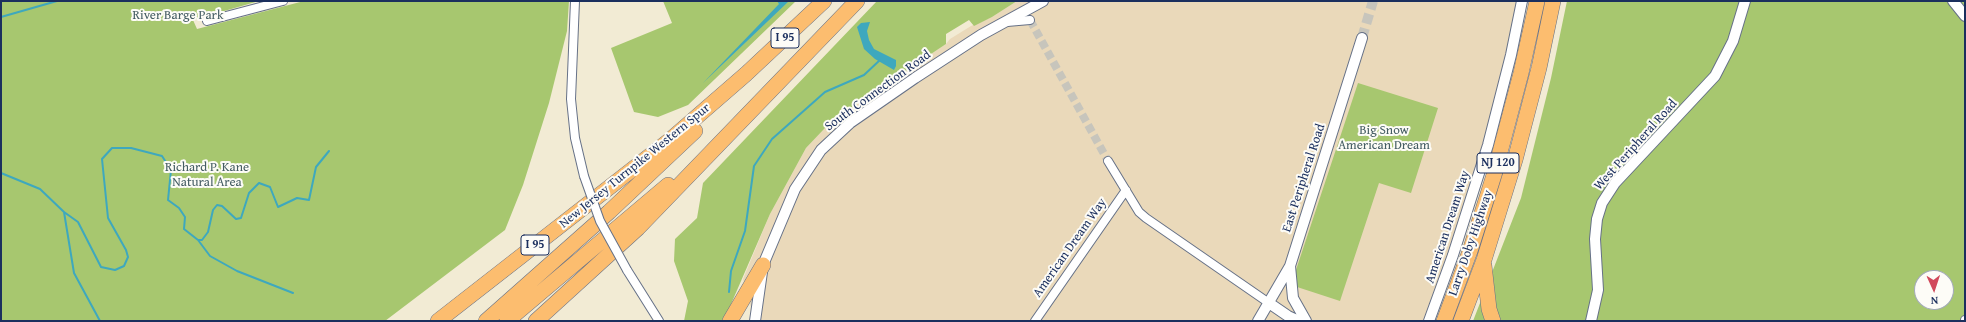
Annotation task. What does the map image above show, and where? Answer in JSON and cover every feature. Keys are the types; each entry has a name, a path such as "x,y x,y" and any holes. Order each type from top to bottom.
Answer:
{"highway":[{"name":"New Jersey Turnpike Western Spur","path":"438,321 618,182 687,126 746,74 824,1"},
{"name":"I 95","path":"536,321 624,241 857,1"},
{"name":"Larry Doby Highway","path":"1444,321 1470,251 1494,175 1521,73 1537,1"},
{"name":"Larry Doby Highway","path":"1461,321 1484,260 1524,127 1553,1"},
{"path":"486,321 672,153 729,98 746,74"},
{"path":"506,321 646,204 708,149 727,135"},
{"path":"1484,260 1488,304 1493,321"},
{"path":"730,321 763,264"}],"street":[{"path":"207,21 283,1"},
{"path":"575,1 576,16 571,99 575,138 584,176 600,221 627,270 659,321"},
{"name":"South Connection Road","path":"755,321 763,264 795,189 807,169 831,140 850,124 915,78 1004,22 1043,1"},
{"name":"American Dream Way","path":"1429,321 1453,255 1486,152 1511,55 1522,1"},
{"name":"West Peripheral Road","path":"1591,321 1598,290 1595,239 1597,219 1602,203 1615,183 1715,76 1733,41 1745,1"},
{"path":"1953,1 1965,16"},
{"path":"1004,22 1030,20"},
{"name":"East Peripheral Road","path":"1258,321 1290,266 1362,38"},
{"path":"1108,161 1139,212 1146,218 1288,316 1299,321"},
{"name":"American Dream Way","path":"1035,321 1126,190"},
{"path":"1290,266 1293,298 1306,321"}],"shaded area":[{"path":"1017,1 1525,1 1433,321 751,321 751,307 743,279 770,214 806,148 825,128 859,102 946,44 950,39 971,26 992,17"}],"green space":[{"name":"Richard P. Kane Natural Area","path":"1,1 259,1 193,20 197,29 304,1 569,1 567,31 549,103 523,185 505,230 385,321 1,321"},
{"path":"663,1 796,1 688,105 658,117 634,112 611,48 672,23"},
{"path":"877,1 1017,1 992,17 974,26 969,20 946,34 946,44 859,102 825,128 806,148 770,214 723,321 684,321 688,301 674,261 675,239 697,218 703,183"},
{"path":"1567,1 1965,1 1965,321 1473,321 1521,198 1551,78"},
{"name":"Big Snow American Dream","path":"1358,83 1438,108 1411,193 1379,183 1340,301 1291,285"}],"water":[{"path":"777,1 789,1 703,83 779,4"},
{"path":"870,22 867,31 869,40 874,49 896,60 894,70 875,59 864,49 857,27 861,23"}],"waterway":[{"path":"1,17 57,1"},
{"path":"729,292 731,271 745,231 754,166 772,139 825,92 864,75 880,60"},
{"path":"64,212 78,222 101,267 115,270 124,266 128,257 126,250 108,218 102,159 112,148 131,148 162,156 171,170 168,200 179,208 185,217 184,229 198,240 210,256 237,271 293,293"},
{"path":"198,240 202,240 208,232 213,210 217,205 222,206 236,219 241,218 249,193 259,183 270,187 278,207 297,198 309,200 316,167 329,151"},
{"path":"1,173 40,189 64,212 74,273 100,321"}],"tunnel":[{"path":"1362,38 1373,1"},
{"path":"1030,20 1108,161"}],"park label":[{"name":"River Barge Park","path":"178,16"}]}
